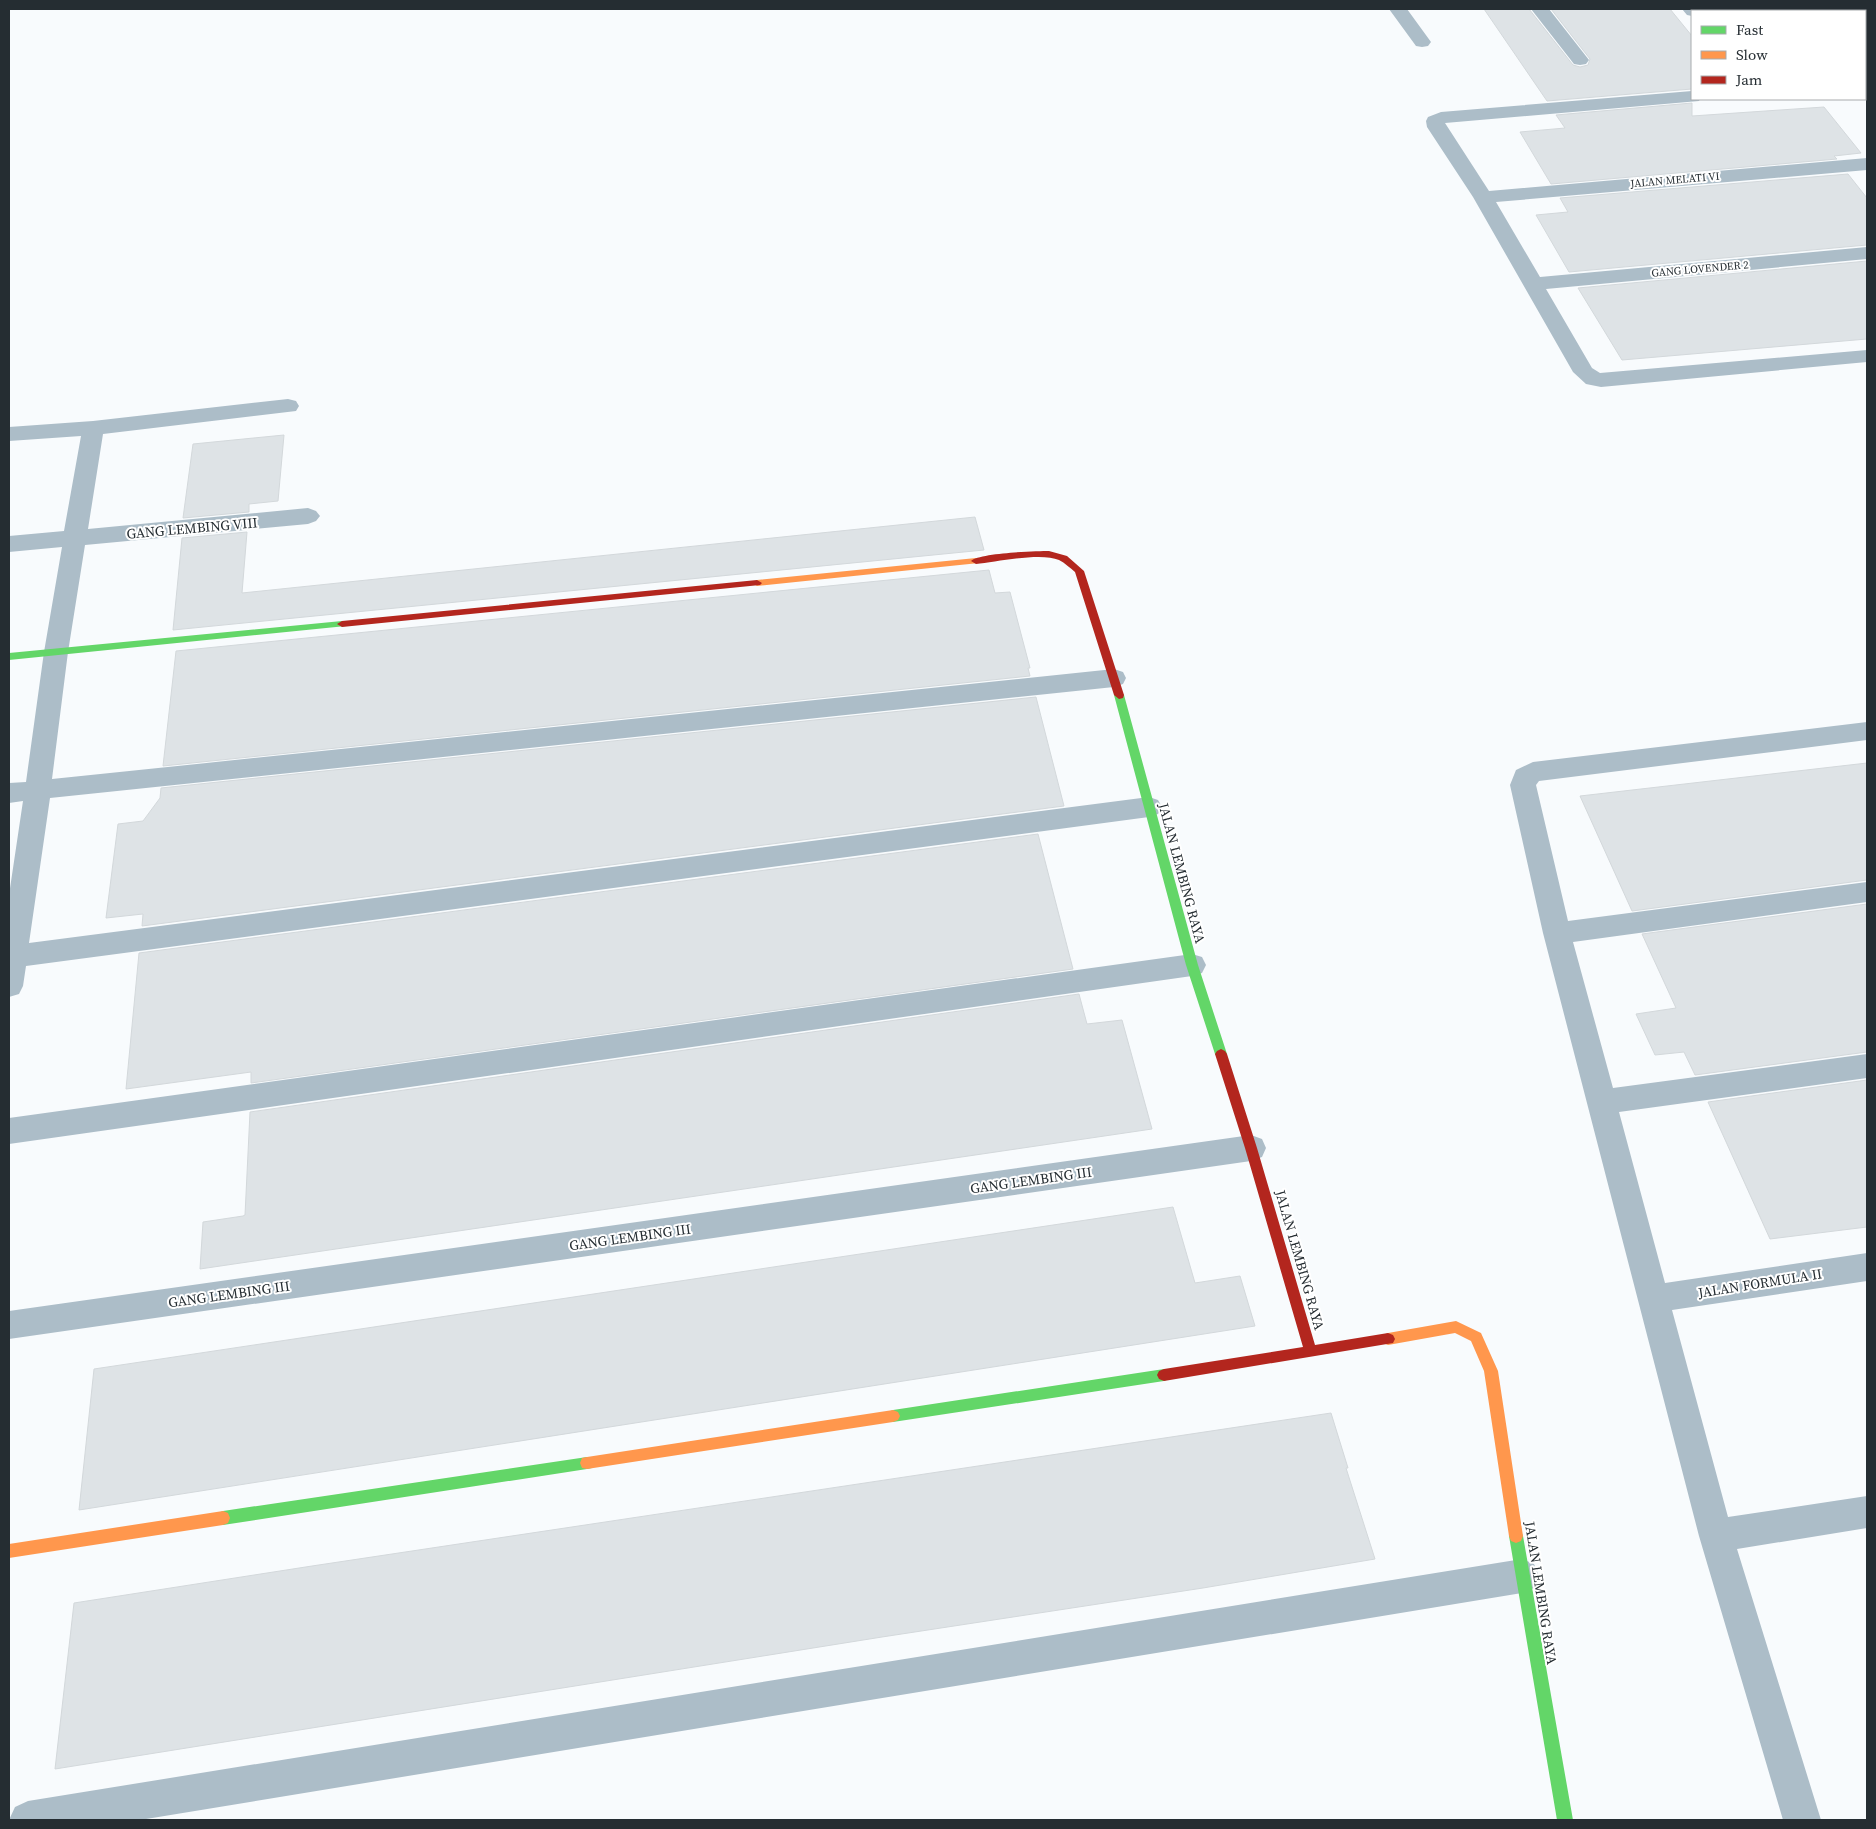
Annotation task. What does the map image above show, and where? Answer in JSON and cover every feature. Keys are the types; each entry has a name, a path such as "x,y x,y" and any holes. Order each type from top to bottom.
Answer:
{"street":[{"path":"1398,9 1422,42"},
{"path":"1540,9 1580,60"},
{"path":"1691,97 1441,118 1435,121 1436,127 1483,197 1584,372 1594,378 1601,380 1867,356"},
{"name":"JALAN MELATI VI","path":"1483,197 1867,164"},
{"name":"GANG LOVENDER 2","path":"1533,284 1867,253"},
{"path":"9,434 93,428 288,406"},
{"path":"9,986 11,956 38,790 56,652 93,428"},
{"name":"GANG LEMBING VIII","path":"9,544 308,516"},
{"name":"JALAN LEMBING RAYA","path":"56,652 1049,554 1068,560 1079,571 1114,678 1192,965 1251,1148 1311,1352 1456,1327 1464,1329 1476,1337 1491,1371 1522,1576 1565,1820"},
{"path":"9,657 56,652"},
{"path":"9,793 1114,678"},
{"path":"1802,1820 1716,1536 1557,933 1523,785 1526,777 1533,772 1867,731"},
{"path":"11,956 1149,807"},
{"path":"1557,933 1867,892"},
{"path":"9,1132 1192,965"},
{"path":"1601,1102 1867,1066"},
{"name":"GANG LEMBING III","path":"9,1325 1251,1148"},
{"name":"JALAN FORMULA II","path":"1654,1299 1867,1267"},
{"path":"9,1552 1311,1352"},
{"path":"1716,1536 1867,1512"},
{"path":"28,1820 1522,1576"}],"building":[{"path":"1484,9 1529,9 1573,65 1580,67 1588,65 1590,59 1551,9 1670,9 1691,35 1691,89 1547,101"},
{"path":"1692,103 1692,116 1824,107 1861,153 1834,156 1837,159 1551,184 1520,132 1565,128 1556,115"},
{"path":"1848,174 1867,198 1867,245 1569,272 1536,215 1568,212 1560,198"},
{"path":"1867,261 1867,339 1622,360 1578,288"},
{"path":"284,435 278,501 249,504 249,512 183,518 193,444"},
{"path":"975,517 984,550 173,630 182,538 247,532 242,593"},
{"path":"989,570 995,593 1010,592 1030,668 1028,668 1030,676 163,766 176,651"},
{"path":"1036,697 1064,806 142,926 143,914 106,918 118,824 143,821 160,798 161,788"},
{"path":"1867,763 1867,880 1632,911 1580,796"},
{"path":"1038,834 1073,969 251,1083 251,1072 126,1089 139,953"},
{"path":"1867,904 1867,1052 1695,1075 1684,1052 1655,1055 1636,1014 1676,1008 1642,934"},
{"path":"1079,994 1087,1024 1122,1020 1152,1129 200,1269 203,1222 245,1215 250,1112"},
{"path":"1867,1080 1867,1227 1770,1239 1708,1102"},
{"path":"1173,1207 1195,1283 1240,1276 1255,1326 79,1510 94,1369"},
{"path":"1331,1413 1348,1468 1346,1468 1375,1559 1203,1588 882,1637 55,1769 74,1603"}],"traffic: fast":[{"path":"9,657 342,624"},
{"path":"1119,695 1192,965 1221,1054"},
{"path":"893,1416 1164,1375"},
{"path":"223,1518 587,1463"},
{"path":"1516,1536 1565,1820"}],"traffic: slow":[{"path":"757,583 976,561"},
{"path":"1388,1339 1456,1327 1476,1337 1491,1371 1516,1536"},
{"path":"587,1463 893,1416"},
{"path":"9,1551 223,1518"}],"traffic: jam":[{"path":"976,561 1040,554 1063,558 1079,571 1119,695"},
{"path":"342,624 757,583"},
{"path":"1221,1054 1251,1148 1311,1352"},
{"path":"1164,1375 1388,1339"}]}
